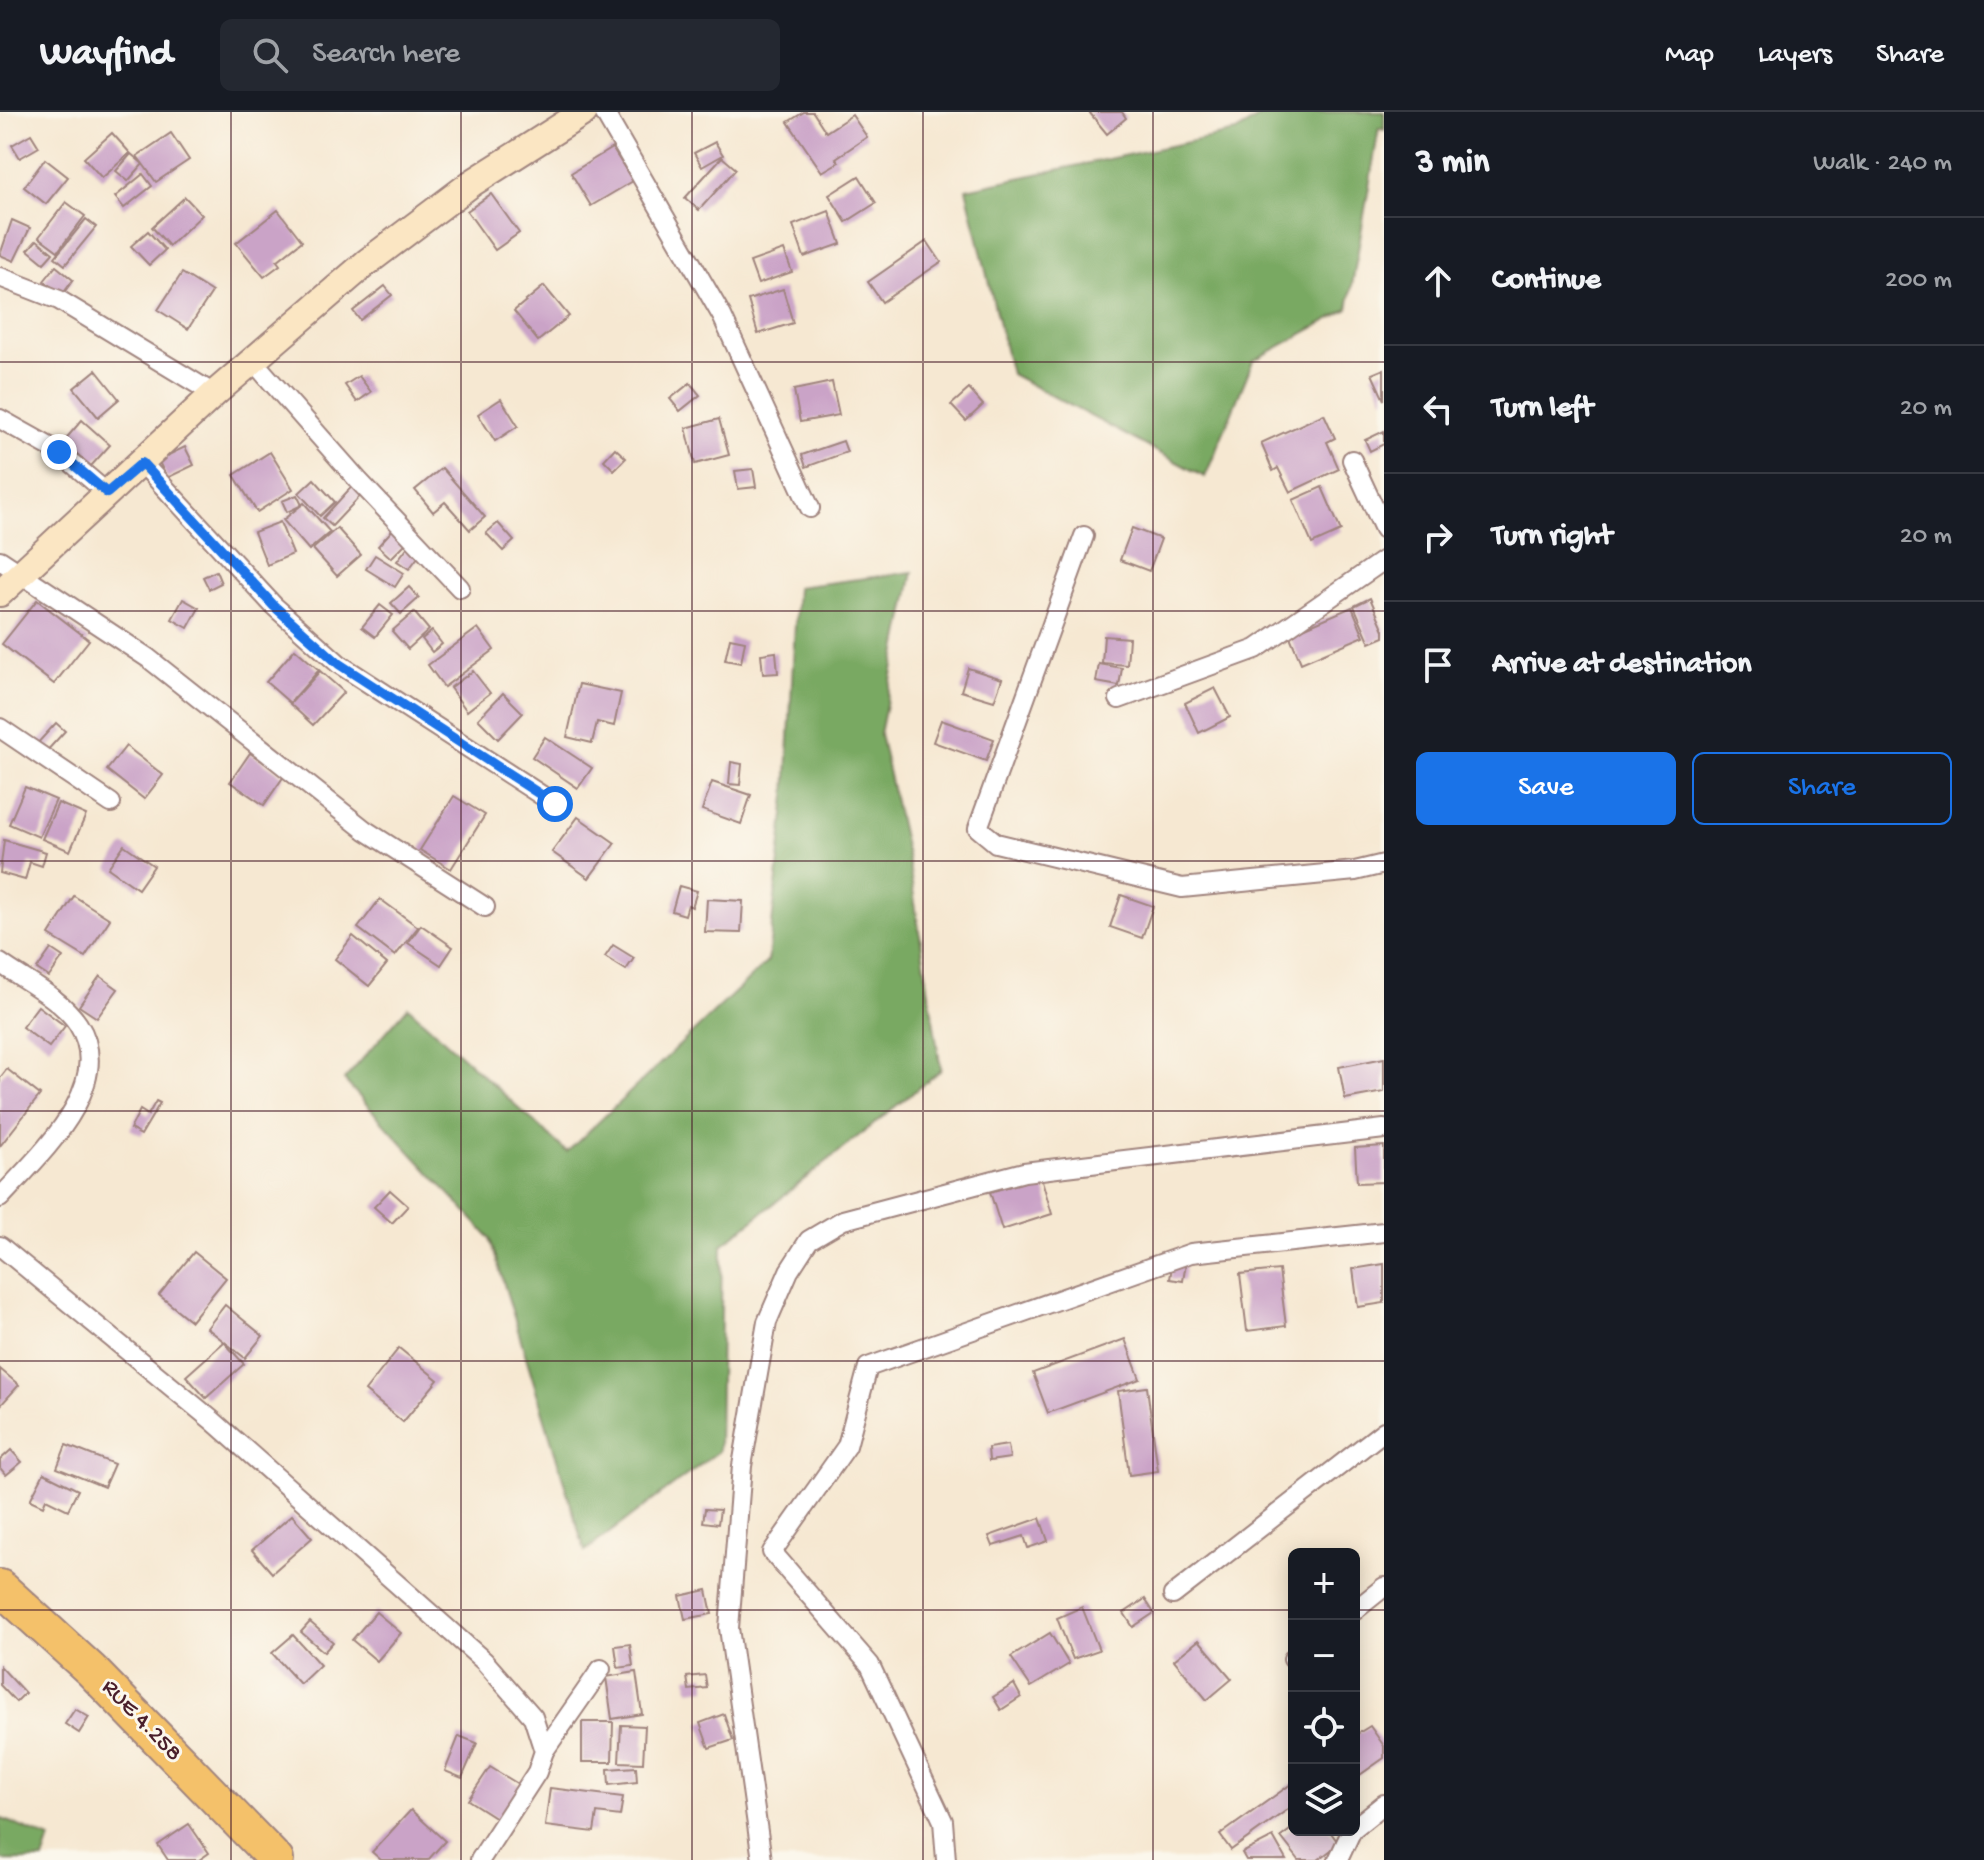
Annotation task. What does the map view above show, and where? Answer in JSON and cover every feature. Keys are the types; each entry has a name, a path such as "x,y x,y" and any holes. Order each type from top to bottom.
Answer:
{"highway":[{"name":"RUE 4.258","path":"0,1587 91,1670 276,1860"}],"street":[{"path":"0,593 10,567 107,493 214,394 366,263 472,183 584,112"},
{"path":"604,112 722,316 810,508"},
{"path":"0,277 59,300 214,394"},
{"path":"254,362 358,480 460,588"},
{"path":"0,419 59,452 107,493"},
{"path":"1352,460 1384,529"},
{"path":"142,463 274,606 339,664 555,804"},
{"path":"1084,536 978,828 996,843 1182,888 1355,871 1384,864"},
{"path":"1119,699 1256,649 1384,560"},
{"path":"10,567 148,658 365,830 485,907"},
{"path":"0,728 111,803"},
{"path":"0,963 58,1004 78,1023 86,1052 86,1082 79,1106 0,1198"},
{"path":"762,1860 729,1628 742,1466 767,1322 789,1271 809,1240 843,1220 1024,1172 1384,1129"},
{"path":"946,1860 943,1821 870,1665 772,1552 847,1446 868,1367 1191,1253 1384,1232"},
{"path":"0,1246 213,1421 484,1661 533,1717 544,1751"},
{"path":"1173,1595 1379,1438"},
{"path":"1360,1606 1384,1587"},
{"path":"480,1860 537,1772 544,1751 601,1669"},
{"path":"1360,1823 1384,1804"},
{"path":"1338,1860 1350,1836"}],"green space":[{"path":"1267,112 1384,112 1384,130 1379,128 1348,309 1253,361 1205,477 1011,374 966,189 1236,132"},
{"path":"913,572 880,734 909,865 941,1070 722,1245 719,1451 585,1551 490,1238 344,1080 408,1007 567,1152 768,961 786,795 797,587"},
{"path":"0,1818 50,1839 43,1860 0,1860"}],"building":[{"path":"804,112 813,112 826,132 852,115 867,137 836,158 839,162 822,172 788,122"},
{"path":"1089,112 1122,112 1126,118 1107,134"},
{"path":"112,133 130,153 102,178 84,158"},
{"path":"171,133 189,160 156,182 137,156"},
{"path":"31,134 39,147 20,158 12,145"},
{"path":"715,142 723,155 702,167 694,153"},
{"path":"612,148 633,181 591,206 571,173"},
{"path":"131,154 143,164 128,181 116,171"},
{"path":"722,157 736,169 699,210 685,198"},
{"path":"45,159 68,177 46,204 24,187"},
{"path":"143,174 152,186 124,208 115,197"},
{"path":"859,176 876,203 846,222 829,195"},
{"path":"491,194 519,233 495,250 467,211"},
{"path":"185,197 202,215 169,246 152,227"},
{"path":"66,202 85,216 58,251 39,237"},
{"path":"278,210 302,241 277,261 280,265 264,277 236,243"},
{"path":"829,211 841,244 804,257 793,225"},
{"path":"86,219 96,227 65,265 55,257"},
{"path":"12,220 30,228 14,261 0,255"},
{"path":"148,231 165,250 149,265 131,246"},
{"path":"37,240 53,253 44,263 28,250"},
{"path":"927,241 941,262 882,302 868,282"},
{"path":"784,250 792,272 758,284 750,262"},
{"path":"56,266 73,280 62,295 44,281"},
{"path":"182,273 212,292 188,329 158,310"},
{"path":"385,286 392,295 360,320 353,311"},
{"path":"544,286 569,316 538,341 514,311"},
{"path":"783,289 793,323 758,334 748,300"},
{"path":"1384,369 1384,400 1372,374"},
{"path":"96,370 119,399 98,417 74,388"},
{"path":"359,376 371,392 357,402 345,385"},
{"path":"832,382 839,415 800,422 794,390"},
{"path":"690,383 700,395 680,411 670,399"},
{"path":"969,389 983,405 966,421 951,405"},
{"path":"501,399 518,426 495,441 478,414"},
{"path":"1324,414 1335,438 1327,442 1339,469 1290,492 1278,468 1273,471 1261,443"},
{"path":"719,419 729,455 695,464 686,428"},
{"path":"82,420 110,445 91,466 63,442"},
{"path":"1384,431 1384,444 1370,451 1365,440"},
{"path":"843,441 847,452 806,467 802,455"},
{"path":"185,447 194,465 167,478 158,460"},
{"path":"615,448 626,458 614,470 604,460"},
{"path":"270,452 293,489 257,512 234,475"},
{"path":"442,468 485,517 470,530 445,502 433,512 415,490"},
{"path":"753,469 756,487 738,489 735,471"},
{"path":"314,479 335,502 320,516 299,493"},
{"path":"356,482 365,491 332,526 323,518"},
{"path":"1322,487 1341,531 1312,544 1293,500"},
{"path":"297,495 302,505 287,512 282,501"},
{"path":"304,503 330,532 309,550 283,520"},
{"path":"280,522 293,554 267,565 254,532"},
{"path":"498,523 514,541 503,551 486,533"},
{"path":"395,527 409,540 391,558 378,546"},
{"path":"337,528 361,555 337,576 313,549"},
{"path":"1132,528 1161,539 1149,571 1120,560"},
{"path":"409,545 421,553 409,569 397,561"},
{"path":"375,555 404,573 395,587 366,569"},
{"path":"216,571 221,583 209,589 203,577"},
{"path":"409,587 419,598 401,614 391,603"},
{"path":"1370,598 1384,637 1370,643 1354,606"},
{"path":"183,599 199,608 188,628 172,619"},
{"path":"37,600 89,640 54,684 2,644"},
{"path":"380,605 393,615 375,637 362,627"},
{"path":"1352,607 1364,636 1301,663 1289,634"},
{"path":"414,612 429,630 408,649 392,631"},
{"path":"478,628 494,650 444,687 428,665"},
{"path":"432,631 442,644 432,652 422,639"},
{"path":"1104,636 1129,638 1127,665 1102,663"},
{"path":"730,638 745,641 741,663 725,660"},
{"path":"295,649 319,670 290,703 266,682"},
{"path":"776,652 778,673 763,674 761,654"},
{"path":"1099,664 1122,668 1119,686 1096,682"},
{"path":"968,668 1002,679 994,701 961,691"},
{"path":"320,671 344,692 313,725 290,704"},
{"path":"473,671 490,693 467,711 450,688"},
{"path":"579,684 621,693 614,726 597,722 592,743 567,737"},
{"path":"1215,688 1230,717 1199,733 1185,703"},
{"path":"503,693 523,713 498,739 478,719"},
{"path":"941,720 994,739 986,761 933,742"},
{"path":"56,723 65,731 44,754 35,746"},
{"path":"545,737 592,768 578,788 532,757"},
{"path":"126,746 163,775 144,799 107,770"},
{"path":"250,753 284,776 264,805 230,782"},
{"path":"731,762 742,764 740,785 729,784"},
{"path":"712,782 751,795 741,824 702,810"},
{"path":"25,787 56,800 39,837 9,824"},
{"path":"454,796 485,815 451,869 420,850"},
{"path":"58,803 86,815 70,851 42,839"},
{"path":"578,817 615,843 589,878 552,852"},
{"path":"4,840 46,852 42,866 30,862 25,880 0,873"},
{"path":"124,845 154,866 138,889 108,868"},
{"path":"679,886 697,891 692,907 688,905 685,915 672,911"},
{"path":"1121,895 1153,906 1142,938 1110,927"},
{"path":"74,896 110,919 85,957 49,935"},
{"path":"380,899 418,927 395,956 358,928"},
{"path":"707,899 743,901 741,933 705,932"},
{"path":"421,925 453,947 441,965 408,943"},
{"path":"353,936 387,964 369,986 335,959"},
{"path":"613,945 634,958 626,970 605,957"},
{"path":"51,949 63,957 49,977 37,969"},
{"path":"100,976 118,989 97,1018 79,1006"},
{"path":"38,1006 65,1026 49,1047 22,1027"},
{"path":"1384,1058 1384,1092 1345,1099 1339,1067"},
{"path":"7,1069 40,1095 0,1146 0,1078"},
{"path":"156,1101 160,1103 141,1135 130,1129 140,1110 148,1115"},
{"path":"1384,1146 1384,1182 1357,1183 1355,1148"},
{"path":"1041,1177 1052,1214 1002,1230 990,1192"},
{"path":"390,1190 408,1206 392,1223 374,1207"},
{"path":"194,1252 226,1278 191,1321 159,1295"},
{"path":"1173,1260 1186,1263 1183,1281 1170,1279"},
{"path":"1384,1264 1384,1303 1358,1307 1353,1269"},
{"path":"1279,1270 1286,1326 1247,1331 1240,1274"},
{"path":"225,1305 263,1336 245,1358 207,1328"},
{"path":"1125,1339 1140,1379 1048,1413 1033,1373"},
{"path":"224,1342 244,1364 206,1398 186,1376"},
{"path":"399,1348 438,1380 403,1422 365,1391"},
{"path":"0,1369 19,1385 0,1406"},
{"path":"1147,1387 1158,1471 1129,1475 1118,1391"},
{"path":"66,1445 114,1464 104,1487 57,1468"},
{"path":"1008,1445 1010,1458 989,1461 988,1448"},
{"path":"11,1450 22,1462 6,1475 0,1468 0,1460"},
{"path":"44,1473 78,1490 68,1510 46,1499 43,1506 30,1500"},
{"path":"705,1509 720,1510 718,1524 703,1522"},
{"path":"292,1515 312,1538 272,1573 252,1550"},
{"path":"1040,1518 1048,1541 1028,1548 1024,1536 993,1546 989,1536"},
{"path":"707,1590 712,1614 685,1619 680,1596"},
{"path":"1145,1599 1154,1613 1133,1627 1124,1613"},
{"path":"1082,1607 1099,1650 1073,1659 1057,1618"},
{"path":"376,1612 401,1633 377,1661 352,1640"},
{"path":"310,1622 333,1642 324,1652 301,1632"},
{"path":"1050,1633 1069,1664 1031,1687 1011,1657"},
{"path":"293,1635 320,1665 300,1684 272,1653"},
{"path":"1199,1640 1232,1679 1207,1700 1174,1660"},
{"path":"630,1644 633,1666 618,1668 615,1646"},
{"path":"0,1666 25,1693 16,1702 0,1685"},
{"path":"636,1672 642,1714 612,1719 606,1677"},
{"path":"705,1675 707,1688 689,1690 687,1677"},
{"path":"1014,1684 1021,1697 1001,1710 993,1697"},
{"path":"75,1709 89,1717 79,1733 65,1724"},
{"path":"724,1714 733,1740 709,1748 700,1723"},
{"path":"582,1722 613,1722 612,1762 582,1762"},
{"path":"621,1725 645,1726 643,1763 619,1762"},
{"path":"1370,1726 1384,1746 1384,1758 1360,1775 1360,1764 1360,1732"},
{"path":"459,1736 477,1743 462,1778 445,1771"},
{"path":"490,1767 523,1787 501,1821 468,1800"},
{"path":"636,1767 637,1782 609,1785 608,1769"},
{"path":"1288,1786 1288,1809 1231,1850 1220,1835"},
{"path":"550,1788 623,1797 620,1816 597,1813 594,1832 545,1826"},
{"path":"411,1810 445,1841 428,1860 381,1860 372,1852"},
{"path":"189,1824 209,1853 199,1860 168,1860 158,1845"},
{"path":"1288,1832 1288,1836 1333,1836 1339,1844 1318,1860 1299,1860 1281,1837"},
{"path":"1273,1837 1286,1860 1246,1860 1242,1853"}],"route":[{"path":"59,452 107,493 142,463 274,606 339,664 407,711 474,750 555,804"}]}
